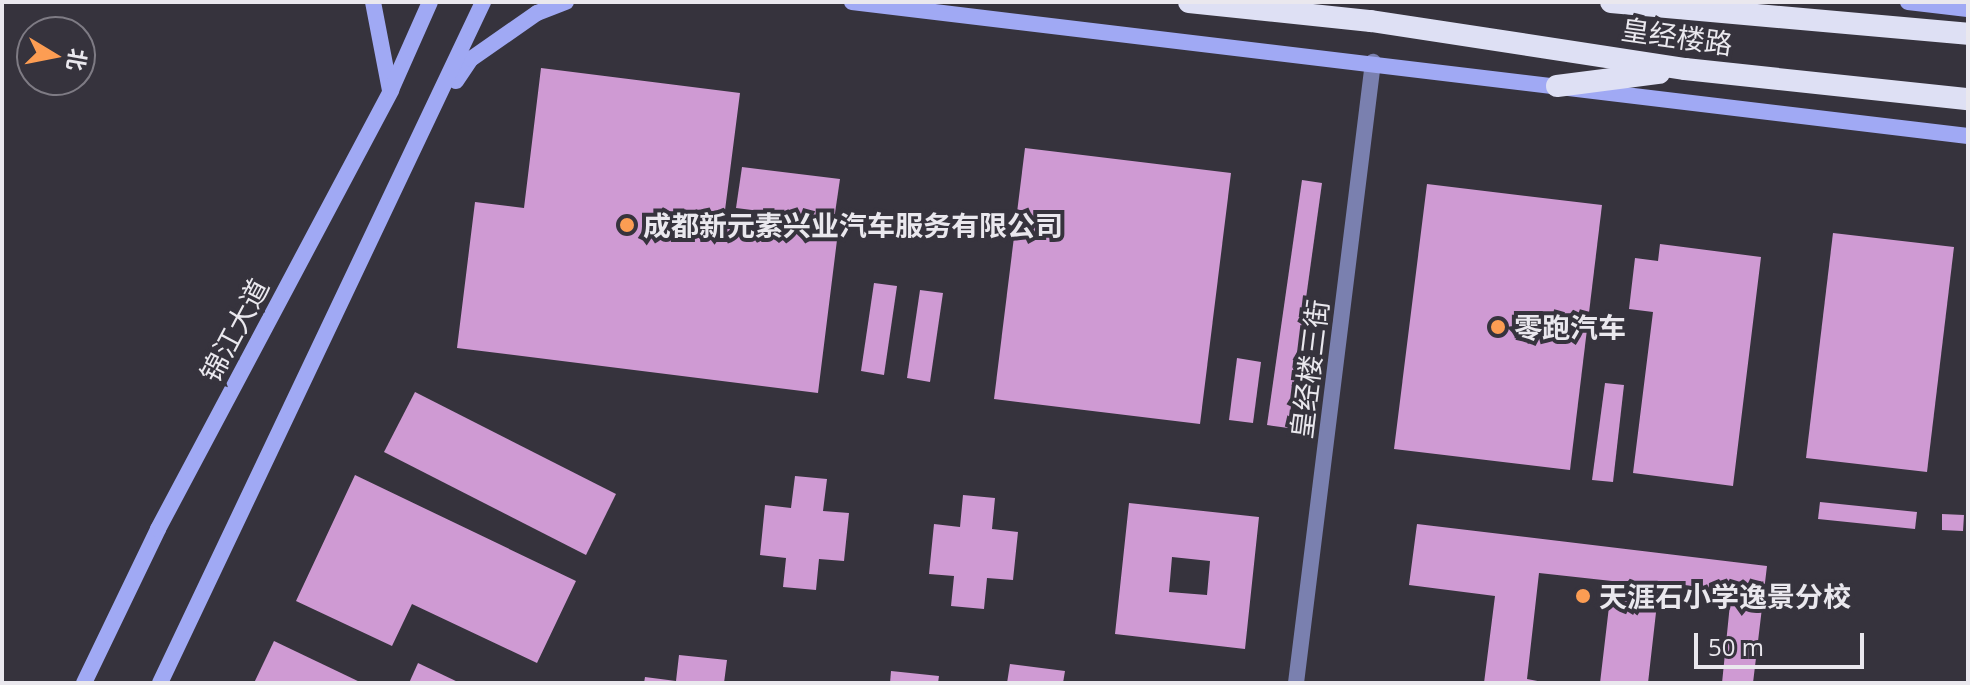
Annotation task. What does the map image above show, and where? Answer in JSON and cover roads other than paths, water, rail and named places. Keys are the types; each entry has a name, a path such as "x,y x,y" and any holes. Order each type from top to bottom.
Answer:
{"highway":[{"name":"皇经楼路","path":"1189,2 1371,21 1685,69 1968,99"},
{"name":"皇经楼路","path":"1611,2 1884,23 1968,34"},
{"path":"1792,2 1884,23"},
{"path":"1557,86 1685,69"}],"main road":[{"path":"373,2 391,90"},
{"name":"锦江大道","path":"84,683 158,529 391,90 430,2"},
{"path":"160,683 431,118 483,2"},
{"path":"431,118 471,59 537,13 566,2"},
{"path":"852,2 1373,62 1968,136"},
{"path":"1908,2 1968,9"}],"street":[{"name":"皇经楼三街","path":"1296,683 1373,62"}],"place":[{"name":"成都新元素兴业汽车服务有限公司","path":"627,225"},
{"name":"零跑汽车","path":"1498,327"},
{"name":"天涯石小学逸景分校","path":"1583,596"}]}
